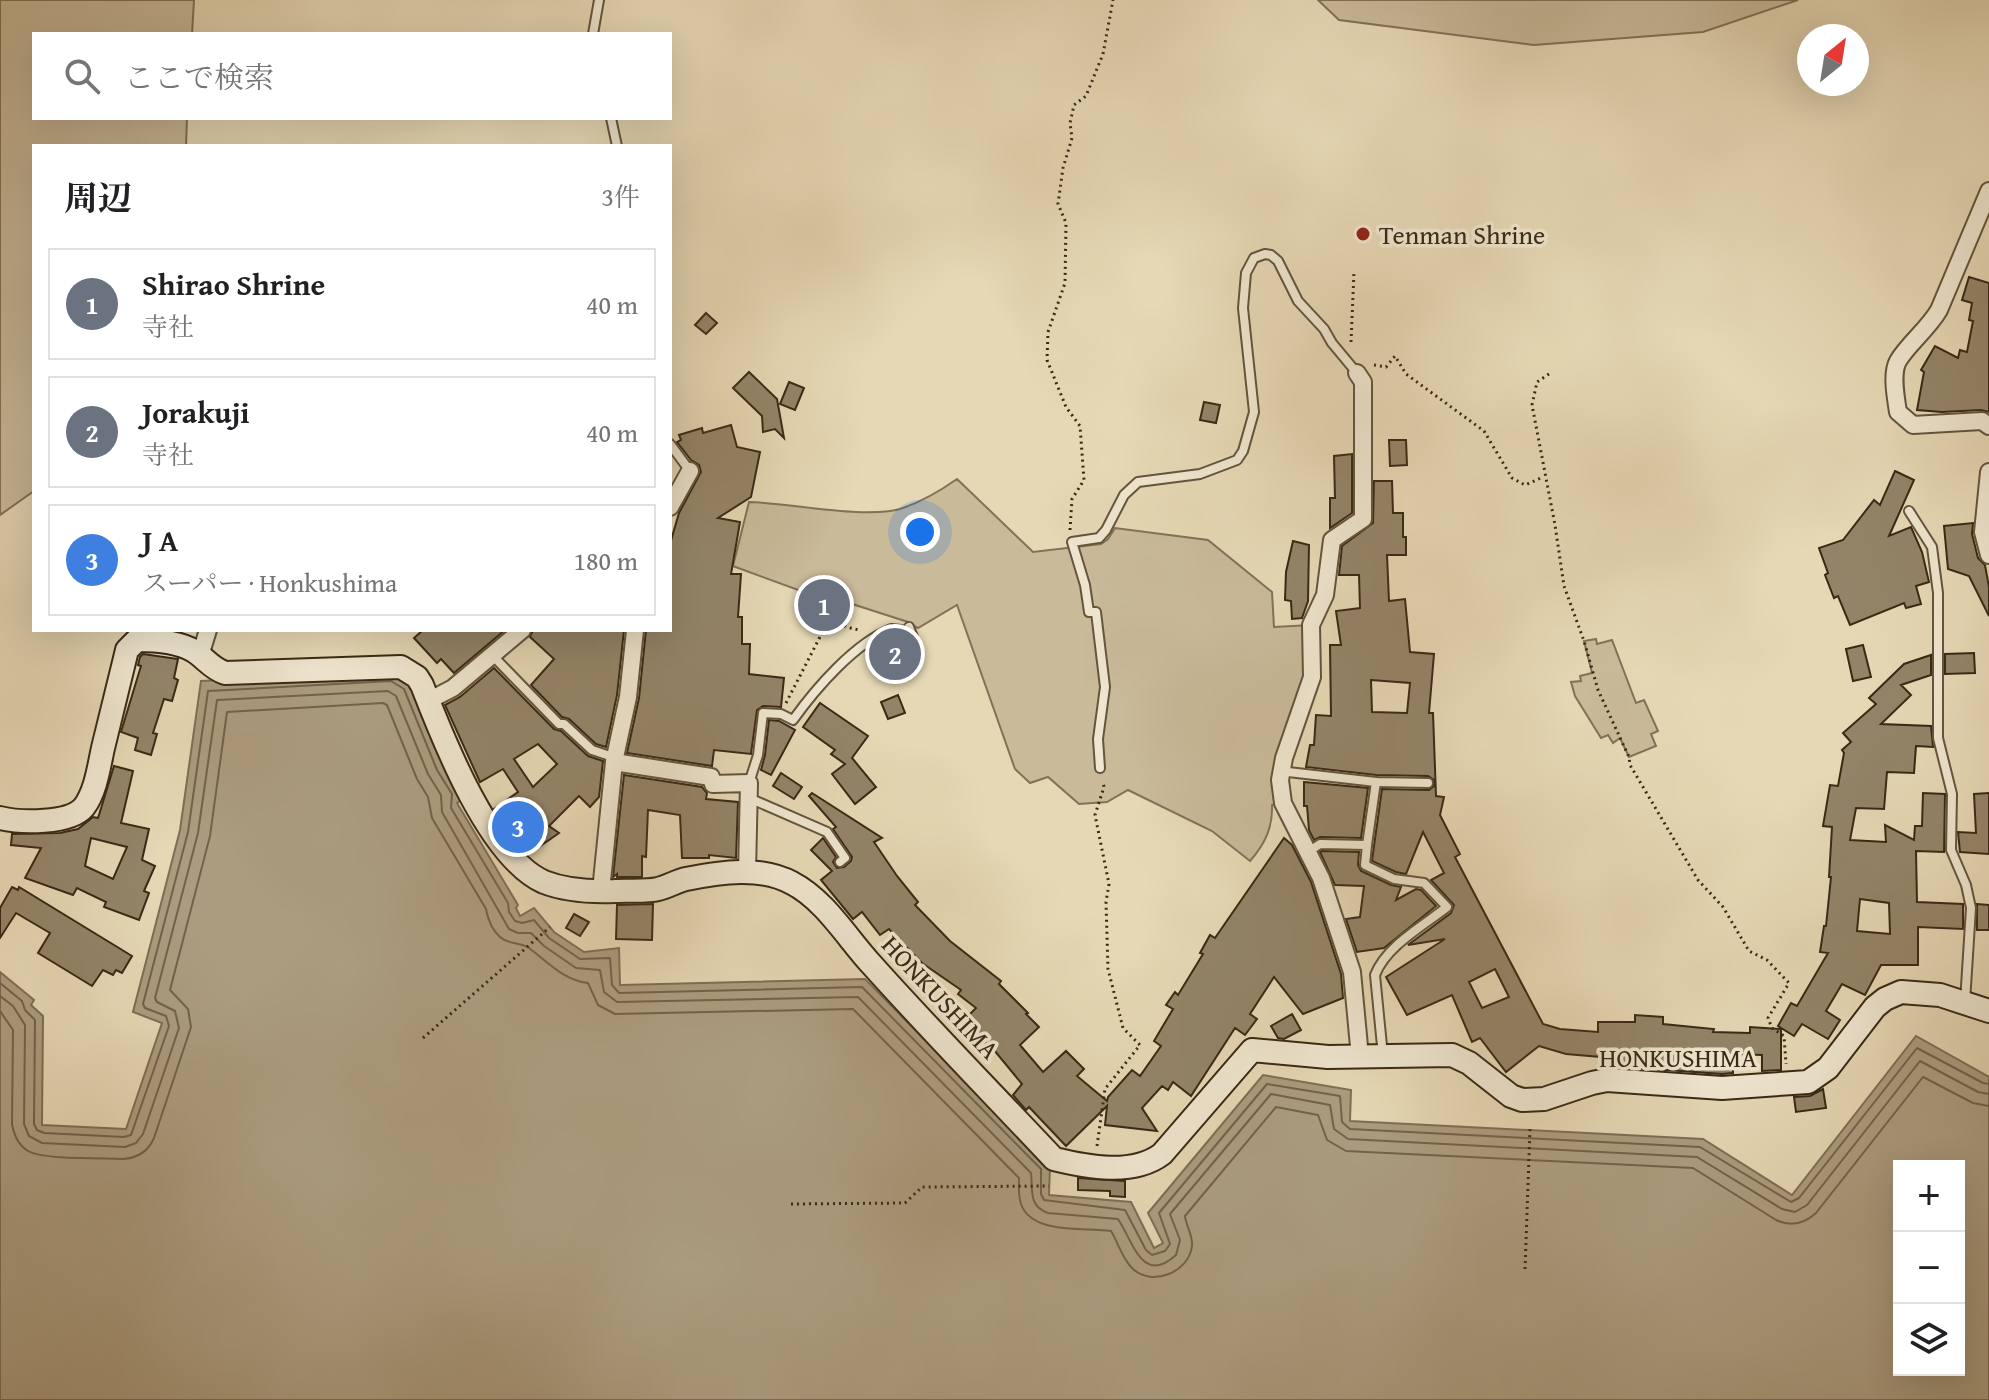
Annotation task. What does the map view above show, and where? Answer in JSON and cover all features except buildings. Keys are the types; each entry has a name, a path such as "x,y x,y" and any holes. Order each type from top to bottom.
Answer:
{"main road":[{"name":"HONKUSHIMA","path":"0,818 10,821 63,818 74,815 84,807 95,780 127,650 138,635 183,646 200,656 213,669 225,673 401,667 417,677 453,763 481,813 511,856 529,873 543,881 579,891 601,891 656,889 686,879 758,871 804,890 1054,1159 1094,1166 1138,1166 1153,1161 1252,1050 1372,1057 1441,1054 1461,1058 1511,1096 1522,1100 1544,1099 1607,1080 1722,1088 1808,1082 1828,1068 1875,1007 1901,992 1917,992 1989,1011"}],"street":[{"path":"1989,191 1939,310 1930,326 1897,362 1895,388 1898,412 1913,425 1982,421 1989,426"},
{"path":"1360,378 1363,519 1332,540 1325,595 1311,625 1312,677 1284,758 1280,780 1283,803 1321,878 1352,972 1372,1057"},
{"path":"672,503 690,471"},
{"path":"1989,472 1983,532 1989,555"},
{"path":"200,656 207,632"},
{"path":"428,701 453,688 520,632"},
{"path":"601,891 615,760 628,697 635,632"},
{"path":"615,760 711,777 713,784 749,791 747,872"}],"lane":[{"path":"593,32 599,0"},
{"path":"611,120 617,144"},
{"path":"1100,768 1098,739 1105,687 1096,612 1089,612 1085,585 1072,542 1099,538 1124,495 1138,482 1200,474 1237,460 1243,451 1254,412 1243,308 1246,273 1254,258 1271,255 1278,261 1298,301 1324,329 1360,378"},
{"path":"672,447 690,471"},
{"path":"1909,511 1932,547 1938,593 1938,738 1952,794 1951,850 1966,885 1971,908 1965,1003"},
{"path":"840,862 845,858 827,832 749,791 758,755 763,713 781,714 793,720 809,697 852,655 891,629 901,630 913,637 909,627"},
{"path":"493,656 559,724 564,724 592,750 615,760"},
{"path":"1288,772 1376,782 1428,783"},
{"path":"1372,1057 1375,975 1379,966 1396,947 1447,907 1424,883 1394,879 1365,865 1376,782"},
{"path":"1308,852 1320,844 1367,845"}],"path":[{"path":"1072,542 1069,525 1072,499 1084,480 1080,426 1066,407 1047,360 1048,332 1065,283 1066,223 1058,204 1063,168 1072,138 1070,123 1074,105 1086,96 1103,54 1113,0"},
{"path":"1354,272 1351,349 1360,378"},
{"path":"1360,378 1365,369 1373,365 1386,367 1395,356 1406,374 1484,431 1512,478 1525,485 1544,476"},
{"path":"1549,374 1537,382 1532,405 1564,586 1598,690 1630,765 1698,880 1723,907 1749,951 1767,960 1789,983 1768,1018 1772,1028 1784,1036 1788,1084"},
{"path":"781,714 823,631 837,615 834,612"},
{"path":"835,618 841,624"},
{"path":"1094,1166 1105,1089 1140,1045 1123,1028 1108,969 1106,902 1109,884 1095,815 1104,787 1100,768"},
{"path":"423,1038 550,927"},
{"path":"1525,1269 1530,1129"},
{"path":"791,1204 905,1203 922,1187 1049,1186"}],"shaded area":[{"path":"0,0 194,0 192,32 32,32 32,120 187,120 186,144 32,144 32,492 0,515"},
{"path":"1318,0 1798,0 1703,32 1534,45 1339,20"},
{"path":"957,479 1033,552 1101,544 1115,528 1208,540 1272,592 1274,627 1311,625 1313,642 1284,758 1283,803 1272,805 1267,835 1250,861 1212,831 1128,790 1107,802 1079,804 1048,777 1030,783 1015,769 957,605 918,628 846,602 820,582 798,590 733,566 749,502 850,512 888,511 917,502"},
{"path":"1596,639 1597,644 1612,640 1636,703 1644,700 1658,731 1651,734 1656,746 1629,757 1620,738 1613,743 1608,735 1601,738 1575,696 1571,682 1581,681 1580,676 1592,673 1584,641"}],"water":[{"path":"394,672 410,683 444,766 464,798 457,803 518,905 516,908 520,916 534,908 554,932 584,952 619,948 620,985 865,979 1050,1167 1049,1195 1131,1202 1154,1248 1163,1243 1148,1213 1263,1075 1351,1090 1350,1121 1703,1139 1792,1195 1916,1036 1989,1077 1989,1400 0,1400 0,972 34,1000 31,1005 43,1016 42,1125 126,1129 162,1023 133,1012 180,830 201,681"}],"place":[{"name":"Tenman Shrine","path":"1363,234"},
{"name":"Shirao Shrine","path":"824,605"},
{"name":"Jorakuji","path":"895,654"},
{"name":"J A","path":"518,827"}]}
